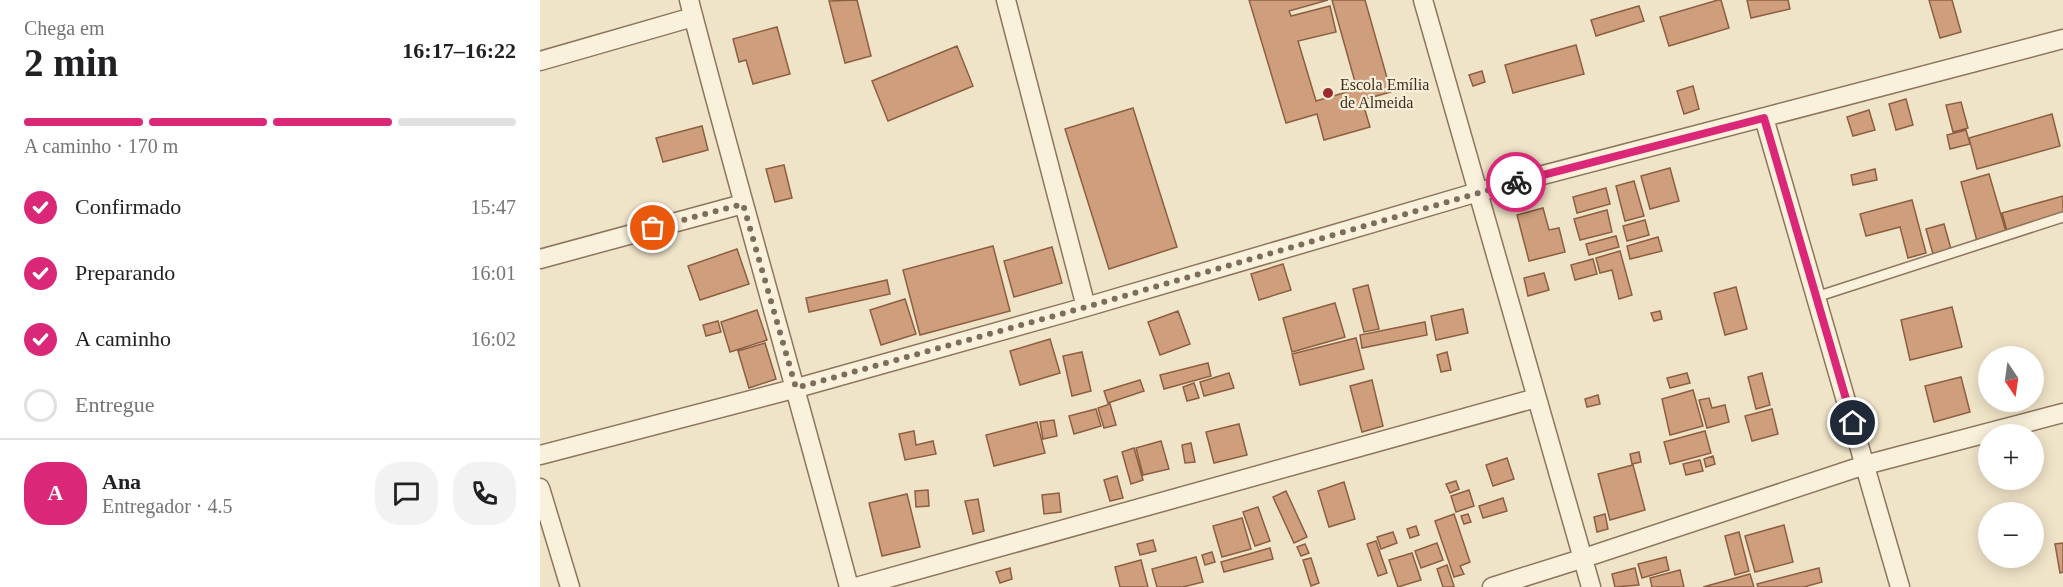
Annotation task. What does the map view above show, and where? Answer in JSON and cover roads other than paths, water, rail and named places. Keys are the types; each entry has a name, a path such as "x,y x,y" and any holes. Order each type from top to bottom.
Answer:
{"street":[{"path":"1006,0 1086,307"},
{"path":"1422,0 1581,559 1591,587"},
{"path":"540,61 691,8 849,587"},
{"path":"540,455 796,388 1086,307 1478,192 2063,39"},
{"path":"1764,118 1900,587"},
{"path":"540,259 743,204"},
{"path":"856,587 1536,398"},
{"path":"1492,587 1865,465 2063,413"},
{"path":"540,488 570,587"}],"lane":[{"path":"1816,297 2063,217"}],"place":[{"name":"Escola Emília de Almeida","path":"1328,93"}]}
